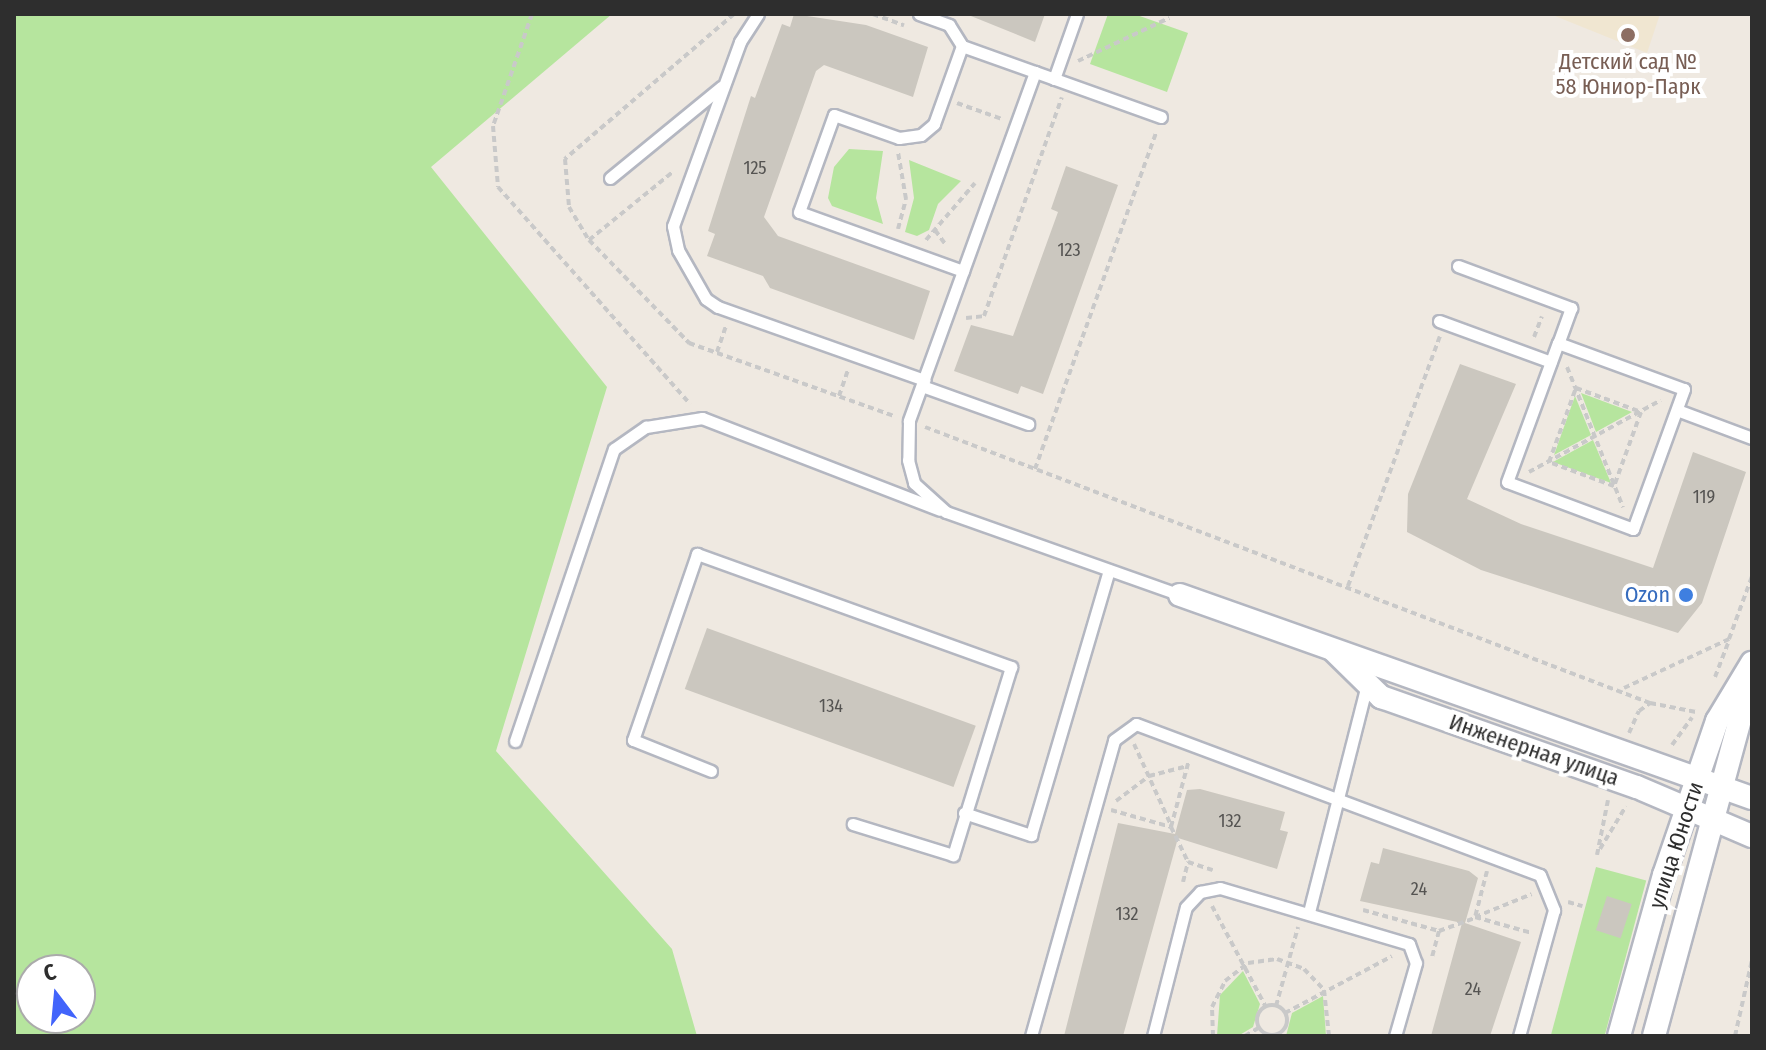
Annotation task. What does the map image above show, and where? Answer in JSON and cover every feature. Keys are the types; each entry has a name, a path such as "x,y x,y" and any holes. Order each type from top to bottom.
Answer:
{"street":[{"name":"Инженерная улица","path":"1180,595 1331,646 1752,798"},
{"name":"Инженерная улица","path":"1331,646 1366,688 1687,808 1752,836"},
{"name":"улица Юности","path":"1619,1036 1687,808 1719,716 1752,663"},
{"name":"улица Юности","path":"1654,1036 1752,679"}],"lane":[{"path":"758,14 724,85 673,226 678,250 706,299 1028,424"},
{"path":"919,14 951,19 962,46 934,124 921,135 899,138 834,115 799,212 963,271"},
{"path":"1055,74 1077,14"},
{"path":"962,46 1035,72 1055,74 1067,83 1161,117"},
{"path":"946,512 914,483 909,421 1035,72"},
{"path":"610,178 724,85"},
{"path":"1458,266 1571,308 1551,362 1509,483 1632,528 1677,410 1682,388 1558,344"},
{"path":"1439,321 1551,362"},
{"path":"1677,410 1752,438"},
{"path":"515,741 614,449 646,427 702,418 946,512 1180,595"},
{"path":"711,771 633,740 697,554 1011,667 953,855 853,824"},
{"path":"964,813 1031,835 1109,570"},
{"path":"1306,912 1366,688"},
{"path":"1031,1036 1114,740 1126,727 1143,724 1530,867 1553,898 1519,1036"},
{"path":"1153,1036 1186,907 1204,891 1220,888 1403,939 1411,946 1416,963 1395,1036"}],"path":[{"path":"532,14 493,126 498,187 702,418"},
{"path":"579,145 734,14"},
{"path":"1055,74 1169,18"},
{"path":"984,316 1067,83"},
{"path":"944,98 1016,124"},
{"path":"1035,469 1161,117"},
{"path":"589,240 701,149"},
{"path":"890,244 906,199 898,155"},
{"path":"915,253 1004,157"},
{"path":"1528,354 1548,299"},
{"path":"1558,344 1632,528"},
{"path":"1509,483 1682,388"},
{"path":"1576,390 1640,411"},
{"path":"1549,461 1576,390"},
{"path":"1614,486 1640,411"},
{"path":"909,421 1624,688 1650,703 1719,716"},
{"path":"1549,461 1614,486"},
{"path":"1624,688 1729,639 1752,576"},
{"path":"1623,747 1639,711 1650,703"},
{"path":"1670,748 1696,712"},
{"path":"1126,727 1188,862 1266,1007 1260,1027 1245,1036"},
{"path":"1171,826 1191,755"},
{"path":"1171,826 1109,809 1149,776 1188,766"},
{"path":"1595,796 1610,801 1597,855 1626,806 1635,810"},
{"path":"1475,917 1489,865"},
{"path":"1285,1013 1439,931 1533,893 1553,898"},
{"path":"1276,1006 1306,912"},
{"path":"1475,917 1536,934"},
{"path":"1735,1036 1752,960"},
{"path":"1213,1036 1217,993 1244,966 1288,962 1325,991 1329,1036"},
{"path":"1266,1007 1276,1006 1285,1013"},
{"path":"1260,1027 1268,1035 1282,1034 1285,1013"}],"shaded area":[{"name":"Детский сад № 58 Юниор-Парк","path":"1550,14 1660,14 1647,53"}],"green space":[{"path":"14,14 612,14 431,167 607,387 496,751 672,949 697,1036 14,1036"},
{"path":"1108,14 1134,14 1188,33 1167,92 1090,64"},
{"path":"849,149 883,151 876,198 883,224 832,206 828,198 834,167"},
{"path":"909,160 961,181 938,204 929,230 917,236 905,232 914,198"},
{"path":"1581,393 1632,412 1596,432"},
{"path":"1575,396 1591,435 1554,455"},
{"path":"1593,440 1611,483 1553,462"},
{"path":"1596,867 1646,880 1605,1036 1551,1036"},
{"path":"1243,971 1260,1004 1253,1027 1238,1036 1217,1036 1220,995"},
{"path":"1323,996 1326,1036 1286,1036 1292,1013"}],"building":[{"path":"794,14 866,25 928,47 913,97 824,65 816,71 764,217 778,236 930,291 914,340 770,288 763,276 707,256 715,234 708,231 751,96 755,98 782,24 790,27"},
{"path":"966,14 1045,14 1035,42"},
{"path":"1066,166 1118,185 1043,394 1021,386 1018,394 954,371 971,325 1013,336 1058,212 1051,209"},
{"path":"1460,364 1516,384 1467,499 1521,524 1653,568 1693,452 1746,472 1702,603 1678,633 1481,570 1407,532 1408,494"},
{"path":"707,628 976,726 954,787 685,689"},
{"path":"1200,789 1285,812 1280,830 1288,832 1277,869 1178,838 1123,1036 1064,1036 1118,823 1175,834 1187,790"},
{"path":"1383,848 1469,871 1478,878 1465,923 1521,942 1490,1036 1431,1036 1462,923 1360,901 1371,862 1379,864"},
{"path":"1607,896 1632,904 1621,938 1596,930"}],"place":[{"name":"Детский сад № 58 Юниор-Парк","path":"1628,35"},
{"name":"Ozon","path":"1686,595"}]}
